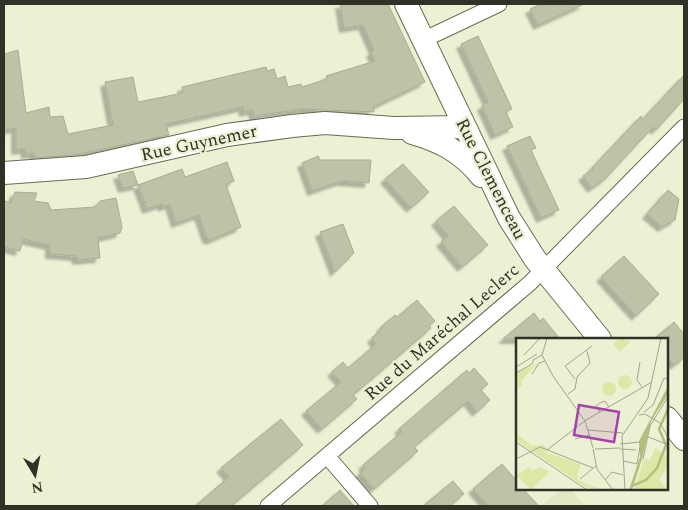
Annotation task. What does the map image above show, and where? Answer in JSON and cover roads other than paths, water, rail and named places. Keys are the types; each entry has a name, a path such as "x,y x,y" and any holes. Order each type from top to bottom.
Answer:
{"street":[{"name":"Rue Clemenceau","path":"406,4 496,194 523,242 543,270 599,338"},
{"path":"423,40 499,4"},
{"path":"405,128 438,113 444,102 446,90"},
{"name":"Rue Guynemer","path":"4,173 86,167 217,137 276,127 325,124 465,129"},
{"name":"Rue du Maréchal Leclerc","path":"268,506 543,270 684,127"},
{"name":"Rue Guynemer","path":"405,128 438,141 466,159 496,194"},
{"path":"438,141 456,139 465,129"},
{"path":"668,419 684,439"},
{"path":"327,456 370,506"}]}
